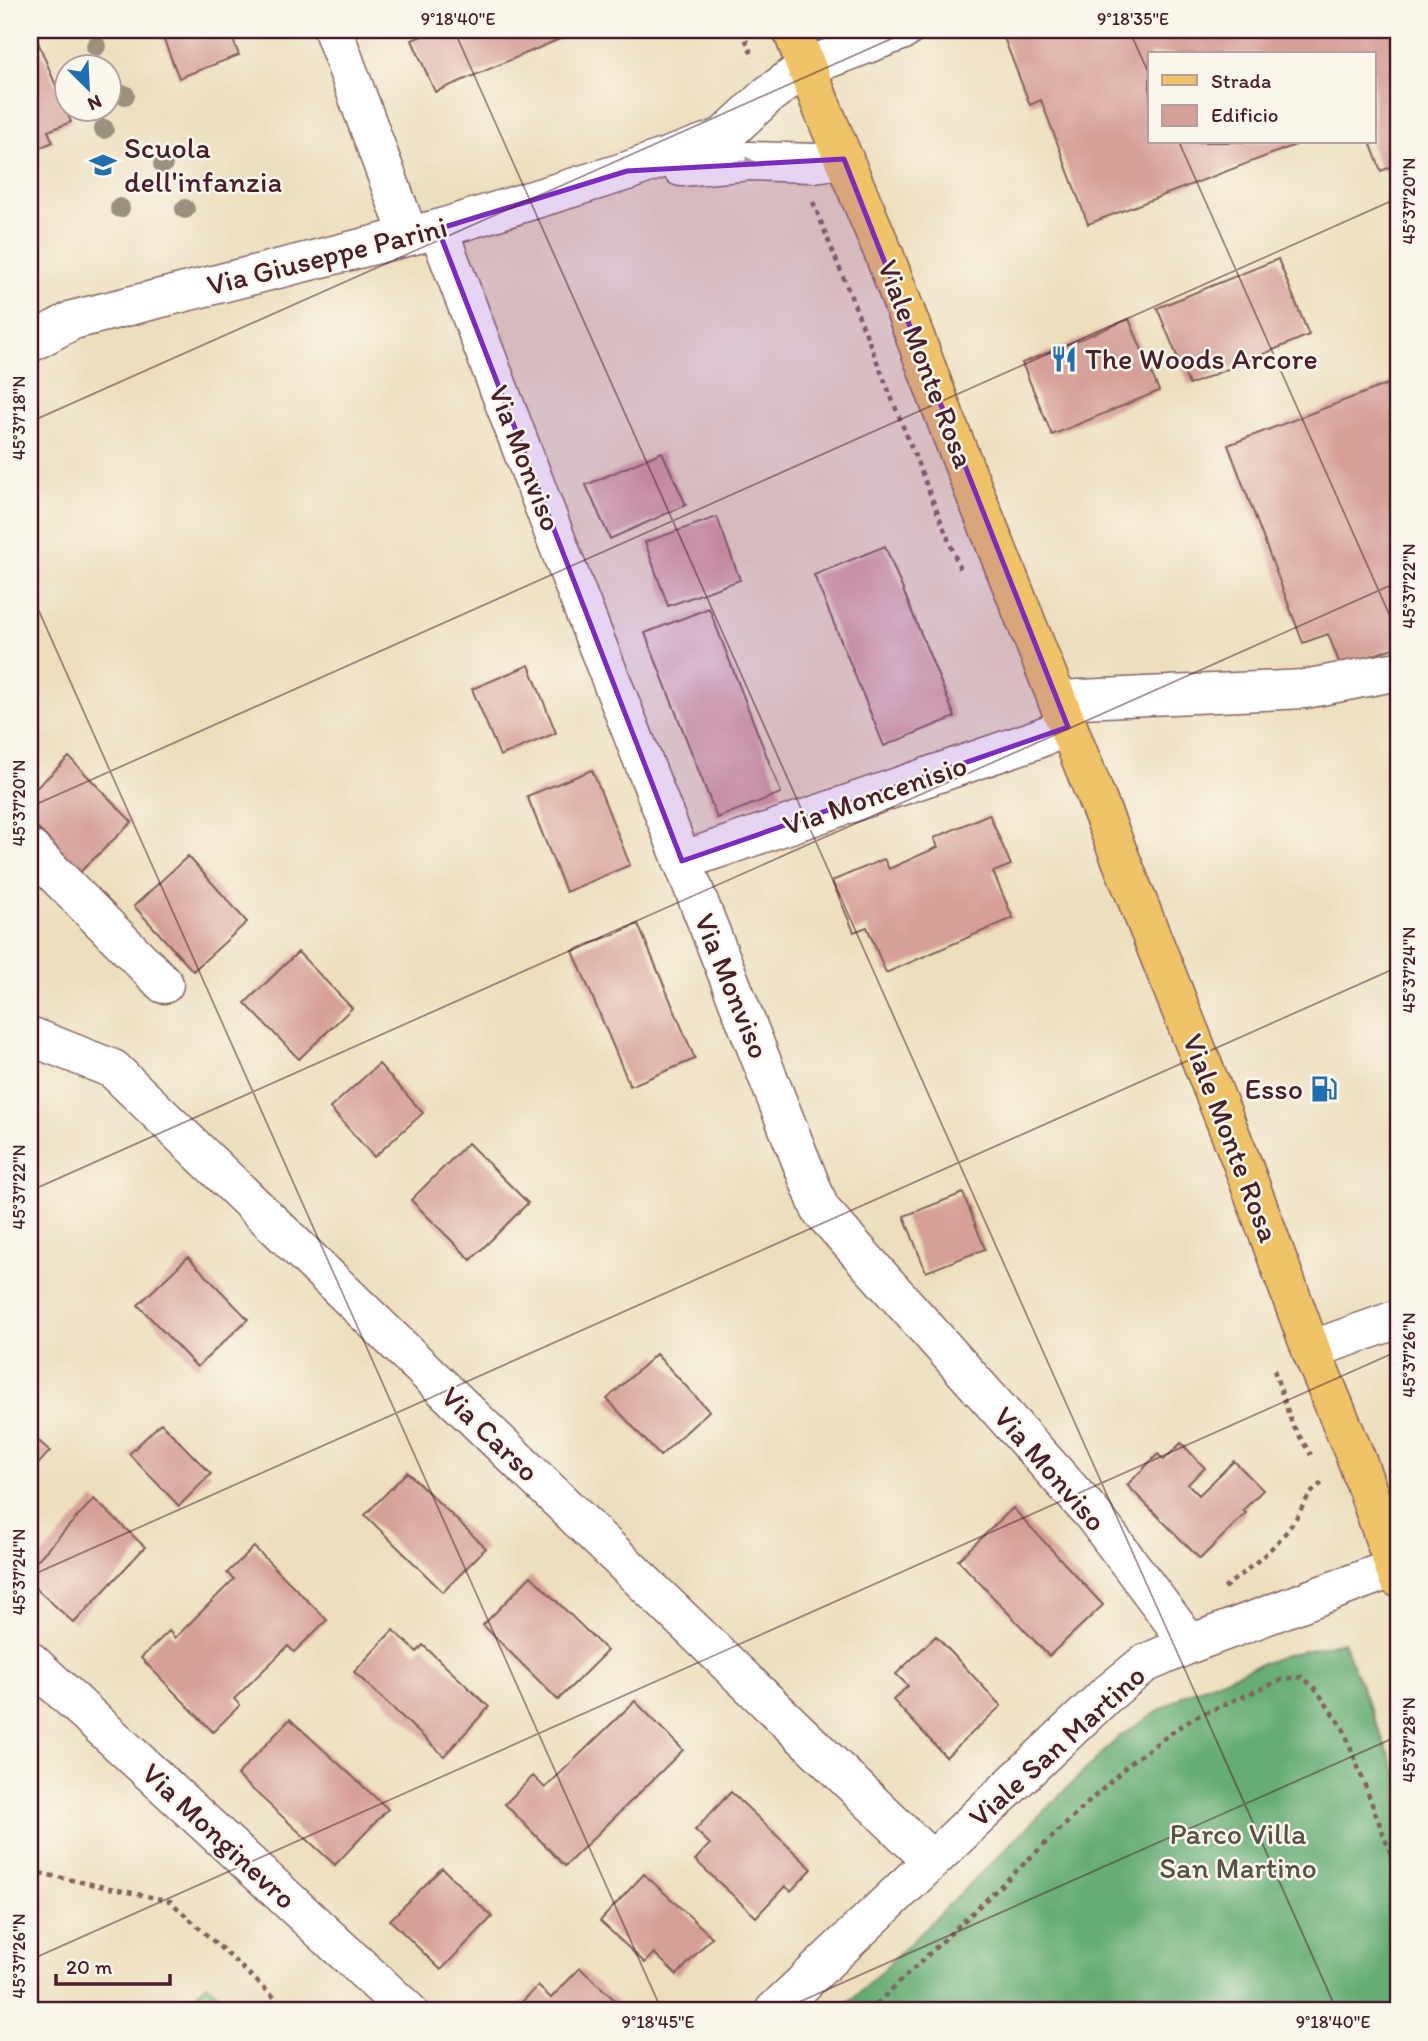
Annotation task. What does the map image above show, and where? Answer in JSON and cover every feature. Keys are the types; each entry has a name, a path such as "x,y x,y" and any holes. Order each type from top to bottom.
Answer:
{"main road":[{"name":"Viale Monte Rosa","path":"792,30 884,254 952,436 1242,1163 1396,1573"}],"street":[{"name":"Via Monviso","path":"333,30 424,233 572,581 820,1209 1093,1515 1190,1644"},
{"name":"Via Giuseppe Parini","path":"30,343 73,320 424,233 627,171 723,137 768,95 806,67 904,30"},
{"name":"Via Giuseppe Parini","path":"627,171 750,161 814,163 844,159"},
{"path":"1063,713 1305,689 1398,671"},
{"name":"Via Moncenisio","path":"682,861 1029,742 1063,713"},
{"path":"30,849 164,984"},
{"name":"Via Carso","path":"30,1037 113,1069 932,1861"},
{"path":"1311,1350 1398,1319"},
{"name":"Viale San Martino","path":"774,2011 1104,1696 1144,1664 1190,1644 1396,1573"},
{"name":"Via Monginevro","path":"30,1661 408,2011"}],"path":[{"path":"1216,1594 1268,1553 1293,1524 1312,1489 1338,1472 1357,1464"},
{"path":"869,2011 1131,1762 1191,1720 1283,1679 1303,1677 1315,1688 1344,1730 1398,1873"},
{"path":"30,1871 170,1901 289,2011"}],"highlighted area":[{"path":"844,159 1068,727 682,861 438,229 627,171"}],"green space":[{"name":"Parco Villa San Martino","path":"1343,1642 1398,1777 1398,2011 841,2011 1119,1737 1185,1694 1282,1656"},
{"path":"206,1984 236,2011 180,2011"}],"building":[{"path":"30,30 33,30 52,76 52,122 71,122 48,131 53,142 30,152"},
{"path":"160,30 229,30 239,55 179,78"},
{"path":"436,30 581,30 435,92 412,40"},
{"path":"1001,30 1398,30 1398,164 1381,171 1371,144 1376,144 1376,52 1148,52 1148,144 1298,144 1088,224 1041,100 1030,105"},
{"path":"1278,259 1309,335 1189,385 1157,308"},
{"path":"1129,319 1159,391 1052,435 1022,363"},
{"path":"1398,380 1398,646 1341,667 1328,634 1303,643 1228,445"},
{"path":"662,452 686,505 610,539 586,485"},
{"path":"717,517 740,580 668,606 645,542"},
{"path":"885,546 955,717 884,746 814,575"},
{"path":"709,608 781,793 717,818 645,633"},
{"path":"529,665 556,733 500,756 472,689"},
{"path":"69,757 132,822 80,872 30,820 30,794"},
{"path":"592,770 630,865 566,892 527,796"},
{"path":"989,814 1011,865 993,872 1013,918 886,973 867,927 854,932 832,881 884,859 889,869 938,847 934,838"},
{"path":"188,856 247,922 193,971 134,906"},
{"path":"638,924 695,1059 630,1086 573,951"},
{"path":"298,952 352,1008 299,1059 245,1003"},
{"path":"379,1064 423,1113 374,1157 330,1108"},
{"path":"468,1143 528,1203 471,1260 411,1200"},
{"path":"963,1193 985,1249 926,1272 904,1216"},
{"path":"188,1257 248,1319 197,1367 138,1305"},
{"path":"656,1354 709,1411 660,1456 607,1399"},
{"path":"161,1423 211,1474 179,1506 129,1454"},
{"path":"30,1433 50,1451 30,1473"},
{"path":"1181,1443 1205,1468 1188,1484 1199,1495 1234,1461 1263,1490 1243,1510 1246,1513 1200,1559 1127,1485 1158,1454 1164,1460"},
{"path":"407,1472 486,1548 443,1592 365,1515"},
{"path":"94,1499 145,1547 74,1623 30,1583 30,1568"},
{"path":"1013,1508 1103,1605 1049,1656 958,1560"},
{"path":"254,1547 327,1620 294,1652 288,1646 234,1699 240,1705 213,1732 141,1658 169,1631 175,1638 234,1579 227,1573"},
{"path":"531,1576 607,1651 558,1700 483,1625"},
{"path":"393,1630 417,1652 423,1645 489,1707 444,1756 354,1672"},
{"path":"936,1636 1001,1706 946,1757 893,1700 908,1686 896,1674"},
{"path":"635,1701 683,1750 565,1866 505,1804 533,1776 545,1788"},
{"path":"290,1719 388,1809 335,1865 237,1775"},
{"path":"731,1792 812,1869 791,1891 785,1886 756,1917 695,1860 710,1844 695,1830"},
{"path":"442,1868 492,1917 441,1970 390,1920"},
{"path":"644,1874 712,1937 677,1975 654,1953 645,1963 600,1921"},
{"path":"580,1968 617,2002 608,2011 513,2011 538,1986 551,1998"}],"place":[{"name":"Scuola dell'infanzia","path":"103,165"},
{"name":"The Woods Arcore","path":"1064,359"},
{"name":"Esso","path":"1324,1089"}]}
